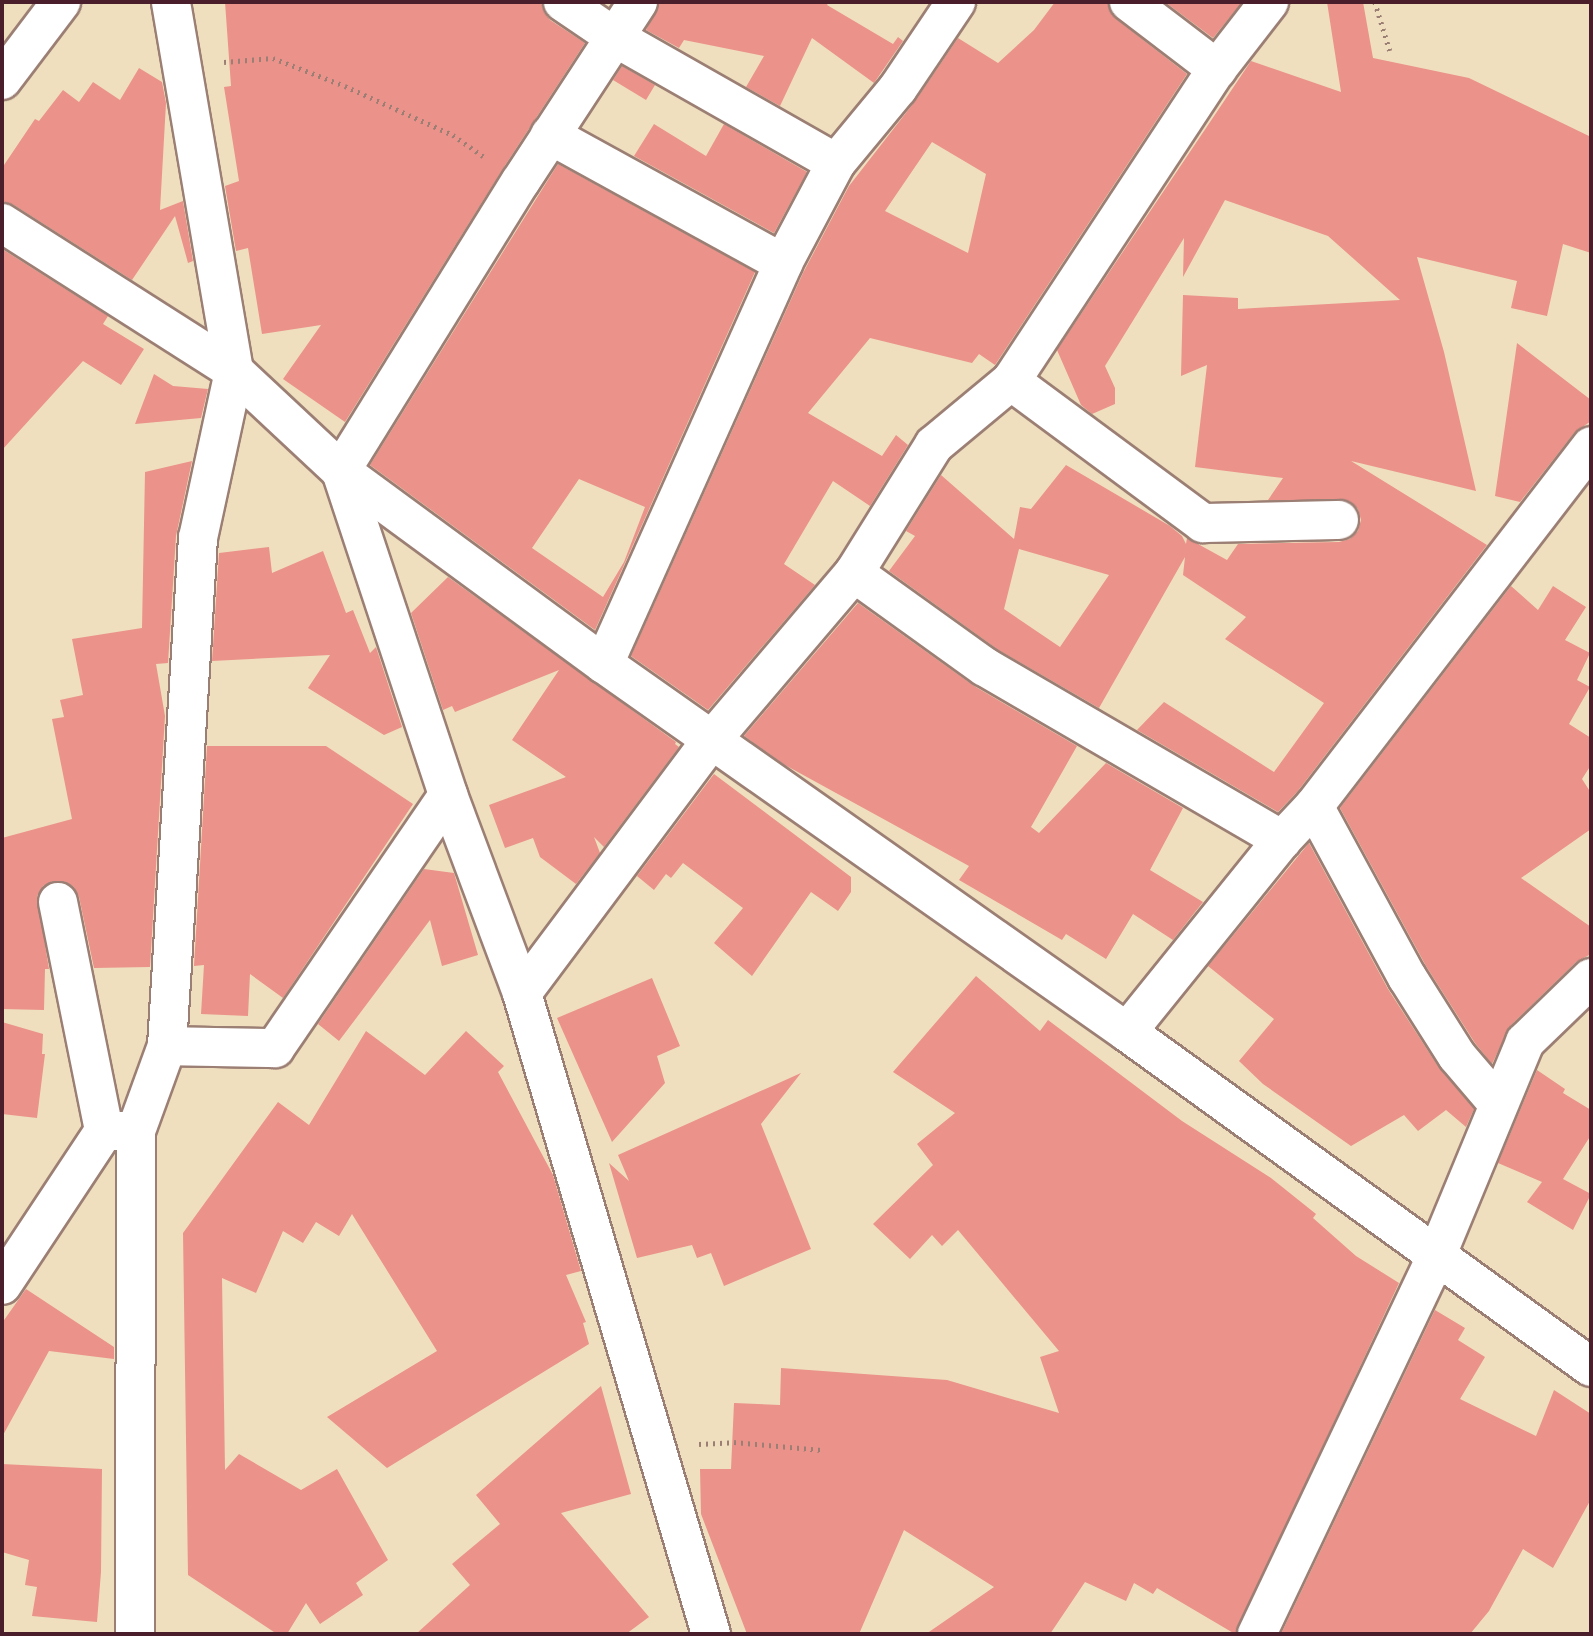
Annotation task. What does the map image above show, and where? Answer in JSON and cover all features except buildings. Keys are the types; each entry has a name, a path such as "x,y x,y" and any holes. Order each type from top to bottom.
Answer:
{"street":[{"path":"2,79 61,2"},
{"path":"2,1285 120,1131 167,1046 198,538 234,371 171,2"},
{"path":"563,2 616,38 836,163"},
{"path":"341,471 520,182 638,2"},
{"path":"604,664 783,263 836,163 898,88 956,2"},
{"path":"1129,2 1217,69"},
{"path":"522,993 710,742 854,573 934,445 1012,381 1217,69 1269,2"},
{"path":"550,135 783,263"},
{"path":"2,223 234,371 341,471 710,742 1127,1032 1591,1367"},
{"path":"1012,381 1203,523 1339,520"},
{"path":"1127,1032 1282,839 1314,806 1578,483 1591,446"},
{"path":"341,471 448,795 522,993 711,1634"},
{"path":"854,573 985,667 1282,839"},
{"path":"167,1046 275,1048 448,795"},
{"path":"1314,806 1407,977 1457,1056 1498,1104"},
{"path":"58,902 120,1131 135,1634"},
{"path":"1257,1634 1436,1257 1525,1042 1591,978"}],"path":[{"path":"1375,2 1390,51"},
{"path":"181,65 273,58 345,86 453,135 520,182"},
{"path":"656,1448 734,1441 822,1450"}]}
